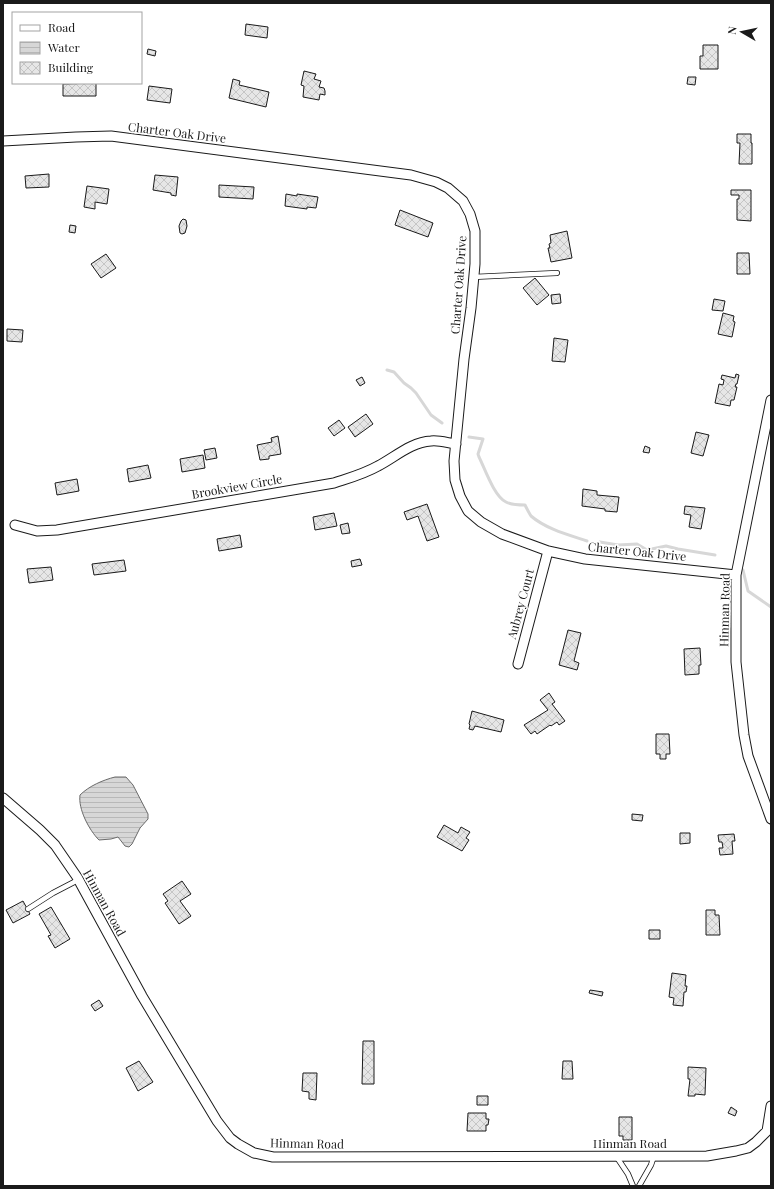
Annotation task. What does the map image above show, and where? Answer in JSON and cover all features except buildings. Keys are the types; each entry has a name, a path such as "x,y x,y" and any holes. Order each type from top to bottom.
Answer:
{"street":[{"name":"Charter Oak Drive","path":"3,141 111,136 417,176 436,182 448,188 463,201 470,214 475,231 474,277 456,444 455,480 460,496 468,511 480,522 502,534 548,551 585,559 736,574"},
{"name":"Hinman Road","path":"771,400 736,574 736,662 744,734 748,756 771,820"},
{"name":"Brookview Circle","path":"16,525 37,531 57,530 334,482 353,477 377,467 422,442 431,441 456,444"},
{"name":"Aubrey Court","path":"518,664 548,551"},
{"name":"Hinman Road","path":"3,798 55,845 78,880 142,996 217,1121 230,1138 254,1153 272,1157 707,1156 748,1148 766,1131 771,1106"}],"lane":[{"path":"474,277 557,273"},
{"path":"28,909 53,893 78,880"},
{"path":"616,1156 628,1174 633,1186"},
{"path":"639,1186 652,1165 654,1156"}],"water":[{"path":"115,777 126,777 133,785 148,814 148,819 140,828 129,847 125,846 118,837 99,840 88,825 82,813 80,795 96,784"}],"waterway":[{"path":"387,370 394,372 411,388 431,415 442,423"},
{"path":"469,437 483,439 478,454 490,482 502,499 511,504 525,505 531,516 537,521 558,531 587,541"},
{"path":"600,542 618,545 637,544 647,550 666,546 715,555"},
{"path":"743,570 748,591 771,607"}]}
